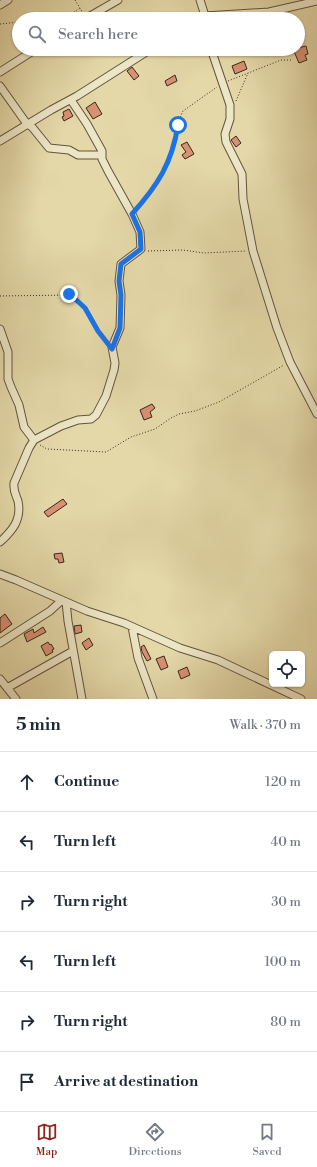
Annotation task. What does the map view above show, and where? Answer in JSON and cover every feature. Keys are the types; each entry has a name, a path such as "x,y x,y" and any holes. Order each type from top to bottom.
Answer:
{"street":[{"path":"0,5 8,0"},
{"path":"98,12 118,0"},
{"path":"200,0 203,12"},
{"path":"269,12 301,2 317,1"},
{"path":"0,72 25,56"},
{"path":"0,141 26,124 71,100 140,56"},
{"path":"213,56 230,105 230,114 225,134 226,142 242,174 243,195 253,251 277,328 290,362 317,414"},
{"path":"0,86 26,124 32,127 52,149 69,150 78,154 102,155"},
{"path":"0,542 15,526 19,504 13,490 14,484 29,448 34,440 60,426 78,420 91,419 96,415 106,396 115,363 112,349 120,328 121,295 119,281 121,264 141,249 141,237 132,214 106,167 102,151 87,124 71,100"},
{"path":"0,329 8,352 8,379 19,404 24,427 34,440"},
{"path":"0,574 180,648 218,660 301,699"},
{"path":"0,643 64,601"},
{"path":"64,601 82,699"},
{"path":"132,627 138,658 153,699"},
{"path":"7,688 73,651"},
{"path":"0,679 16,699"}],"path":[{"path":"76,0 82,12"},
{"path":"74,12 80,8"},
{"path":"0,24 12,23"},
{"path":"132,214 156,185 166,166 172,153 183,111 223,84 248,72 281,60 292,60"},
{"path":"230,114 248,72"},
{"path":"139,251 253,251"},
{"path":"0,296 71,295 85,308 98,331 112,349"},
{"path":"34,440 47,449 106,452 131,438 155,429 179,414 195,411 219,402 290,362"}],"building":[{"path":"305,46 308,54 305,55"},
{"path":"305,55 307,60 299,63 296,56"},
{"path":"244,61 247,69 235,74 232,66"},
{"path":"132,67 139,76 134,80 127,71"},
{"path":"175,75 177,81 167,86 165,81"},
{"path":"95,102 102,114 93,119 86,108"},
{"path":"69,109 73,116 64,121 62,117 64,116 63,112"},
{"path":"236,136 241,143 236,147 231,140"},
{"path":"187,142 194,154 185,159 182,155 186,152 181,145"},
{"path":"152,404 155,408 150,412 152,417 144,420 140,410"},
{"path":"63,499 67,504 48,517 44,512"},
{"path":"62,553 64,562 59,563 58,559 55,559 54,554"},
{"path":"5,614 12,624 0,633 0,618"},
{"path":"81,625 82,632 75,634 74,626"},
{"path":"43,627 46,632 27,642 24,634 33,629 34,633"},
{"path":"89,638 93,645 86,650 82,643"},
{"path":"48,642 54,649 52,650 53,652 46,656 41,646"},
{"path":"144,645 151,659 147,661 141,647"},
{"path":"164,656 168,667 161,670 156,659"},
{"path":"187,667 190,675 181,679 178,671"}],"route":[{"path":"69,294 85,308 98,331 112,349 116,342 120,328 121,290 119,281 121,264 141,249 140,232 132,214 156,185 166,166 172,153 178,125"}]}
